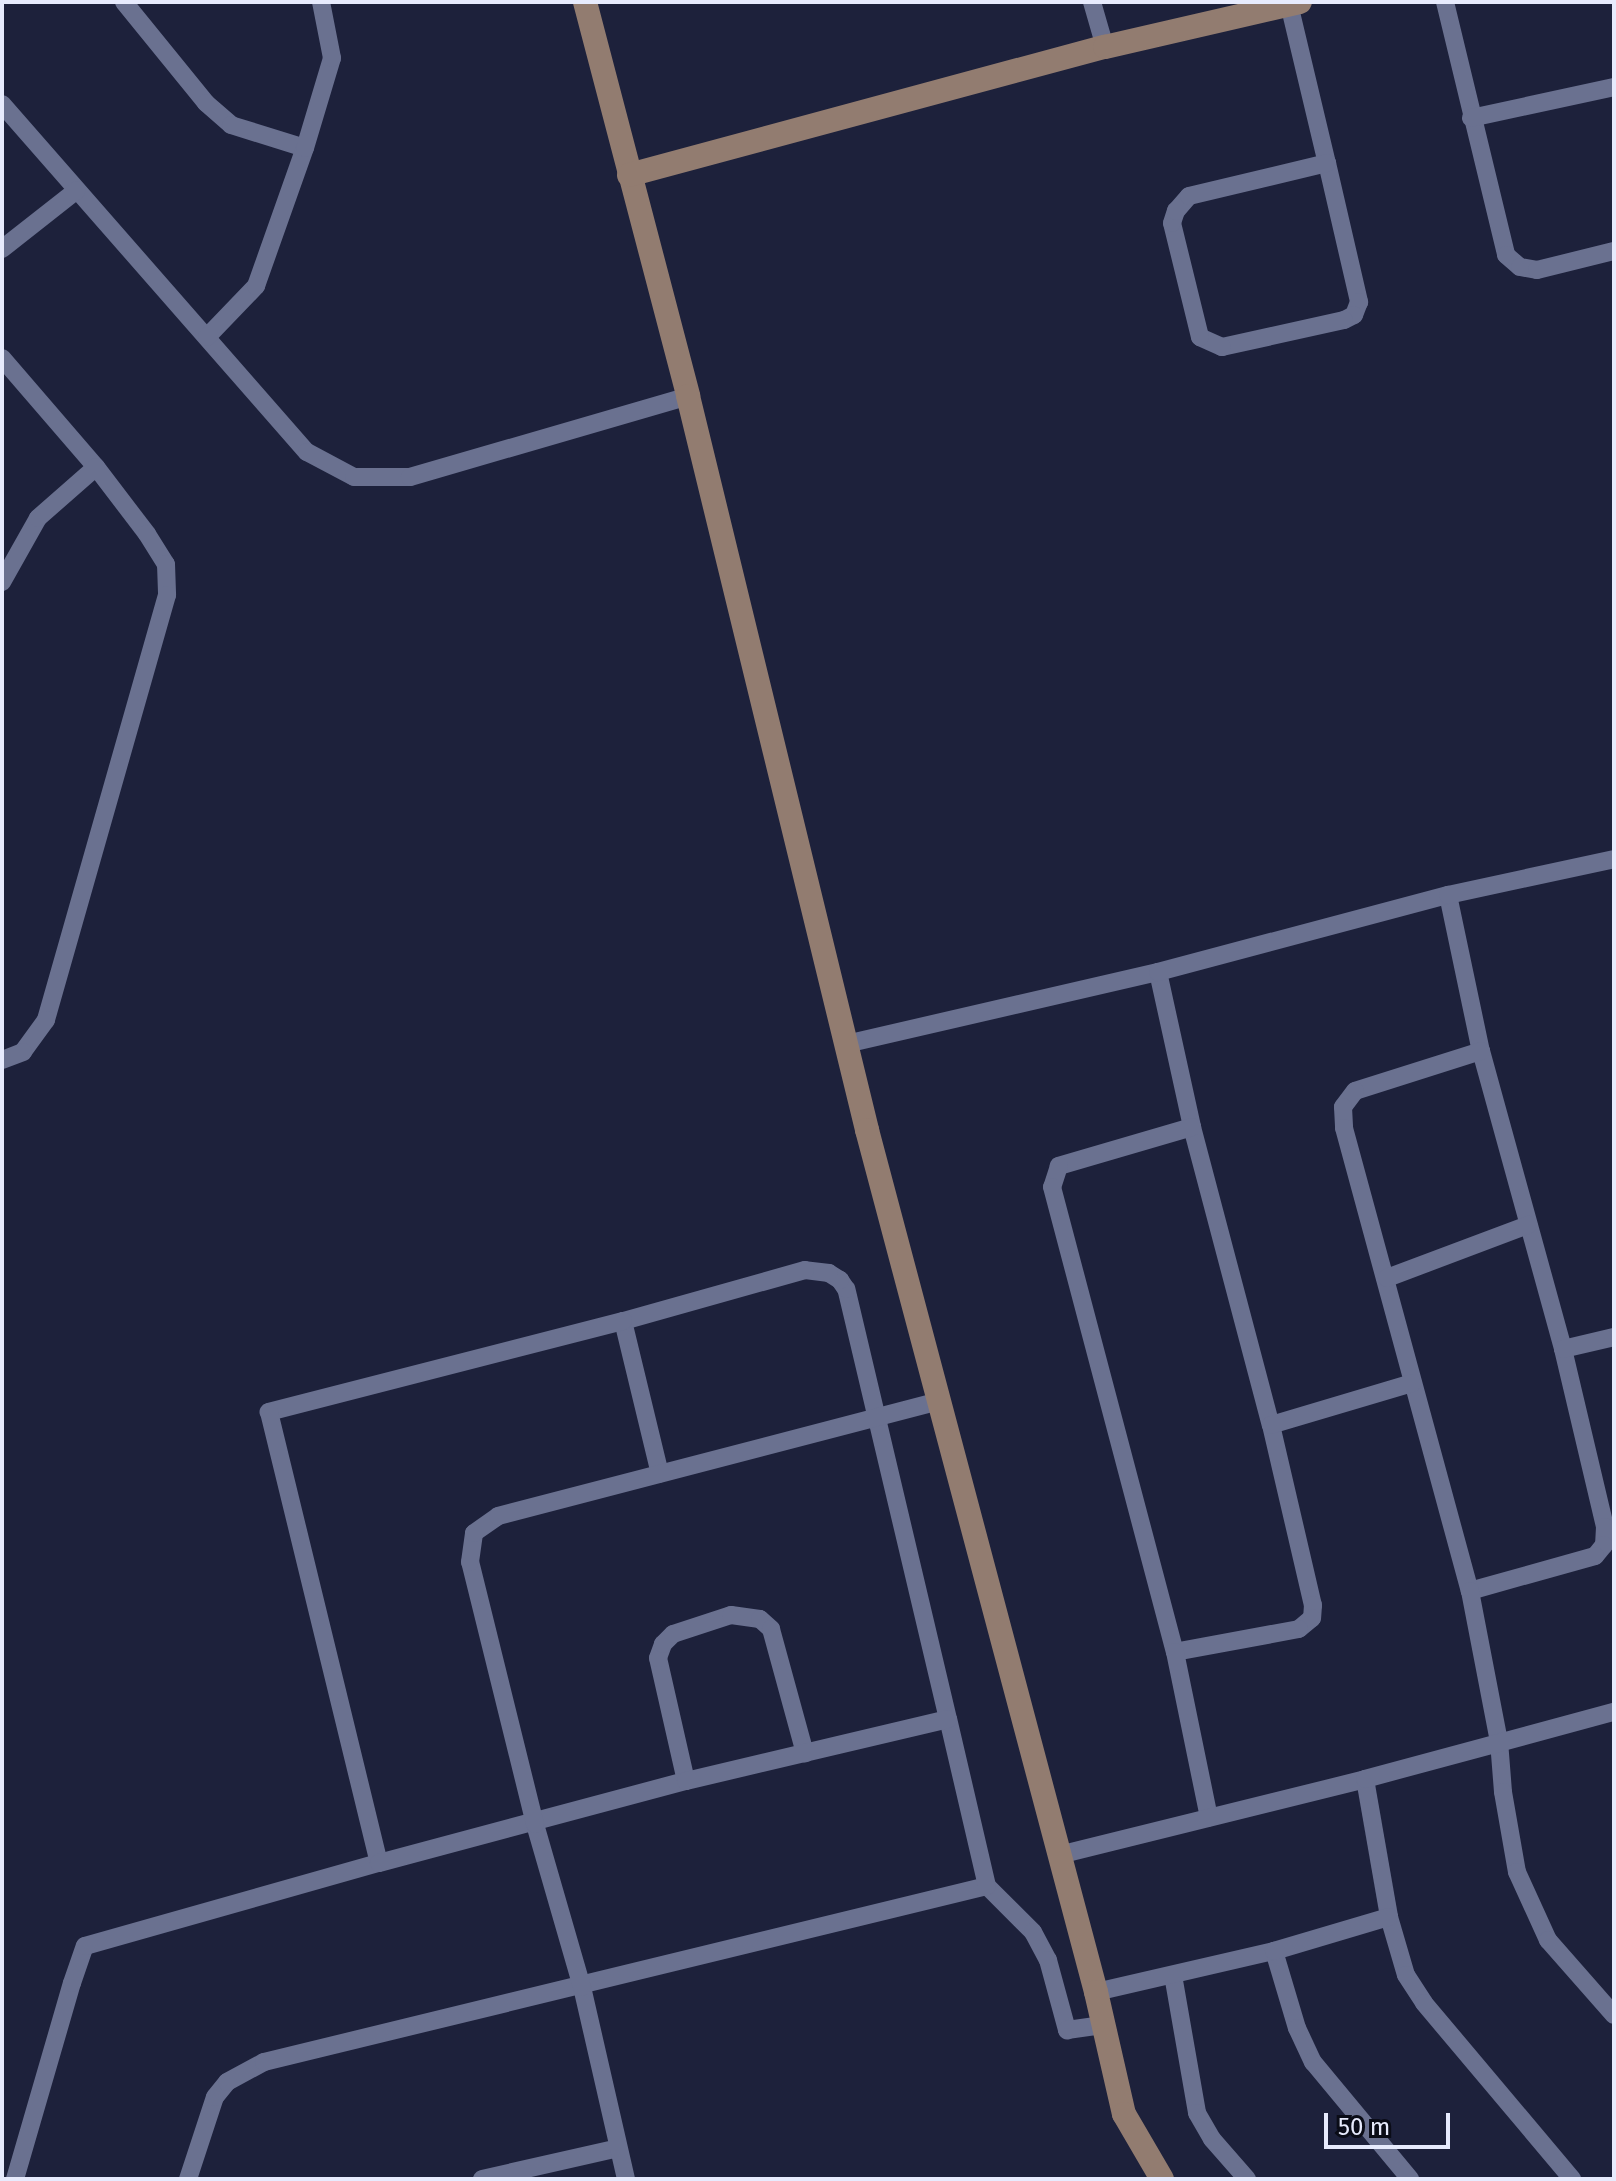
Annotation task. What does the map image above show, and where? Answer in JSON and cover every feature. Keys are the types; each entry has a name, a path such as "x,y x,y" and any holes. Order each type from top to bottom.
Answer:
{"street":[{"path":"124,2 206,103 231,125 305,148"},
{"path":"207,337 256,286 305,148 332,58 321,2"},
{"path":"585,2 688,396 846,1044 1096,1992 1124,2114 1162,2179"},
{"path":"1092,2 1105,47"},
{"path":"1445,2 1506,255 1520,267 1537,270 1614,251"},
{"path":"629,175 1105,47 1294,3 1359,302 1354,315 1344,320 1222,347 1200,337 1172,223 1176,211 1189,196 1327,163"},
{"path":"1471,118 1614,87"},
{"path":"2,104 307,452 354,477 410,477 688,396"},
{"path":"2,249 77,190"},
{"path":"2,358 96,467 166,564 167,595 46,1020 23,1052 2,1060"},
{"path":"2,582 38,518 96,467"},
{"path":"846,1044 1158,972 1448,895 1614,859"},
{"path":"1448,895 1481,1051 1563,1349 1605,1527 1604,1545 1595,1556 1470,1591"},
{"path":"1158,972 1192,1127 1271,1425 1313,1605 1312,1618 1299,1629 1175,1652"},
{"path":"1481,1051 1355,1091 1343,1107 1344,1128 1470,1591 1499,1741 1503,1792 1517,1872 1548,1940 1614,2015"},
{"path":"1192,1127 1059,1166 1052,1187 1175,1652 1209,1818"},
{"path":"1387,1278 1528,1225"},
{"path":"379,1863 269,1412 623,1321 805,1270 829,1273 846,1289 987,1886 1033,1932 1048,1960 1067,2030 1103,2025"},
{"path":"623,1321 660,1474"},
{"path":"1563,1349 1614,1337"},
{"path":"1271,1425 1412,1383"},
{"path":"626,2179 582,1987 535,1824 470,1562 474,1533 498,1516 939,1401"},
{"path":"686,1781 658,1658 663,1644 673,1634 731,1615 760,1619 771,1629 805,1753"},
{"path":"1059,1855 1365,1779 1614,1712"},
{"path":"15,2179 85,1946 686,1781 948,1719"},
{"path":"1365,1779 1389,1917 1406,1975 1424,2003 1572,2179"},
{"path":"188,2179 215,2097 227,2082 264,2062 987,1886"},
{"path":"1096,1992 1274,1951 1389,1917"},
{"path":"1274,1951 1297,2028 1313,2062 1410,2179"},
{"path":"1173,1975 1197,2113 1212,2139 1247,2179"},
{"path":"482,2179 618,2148"}]}
